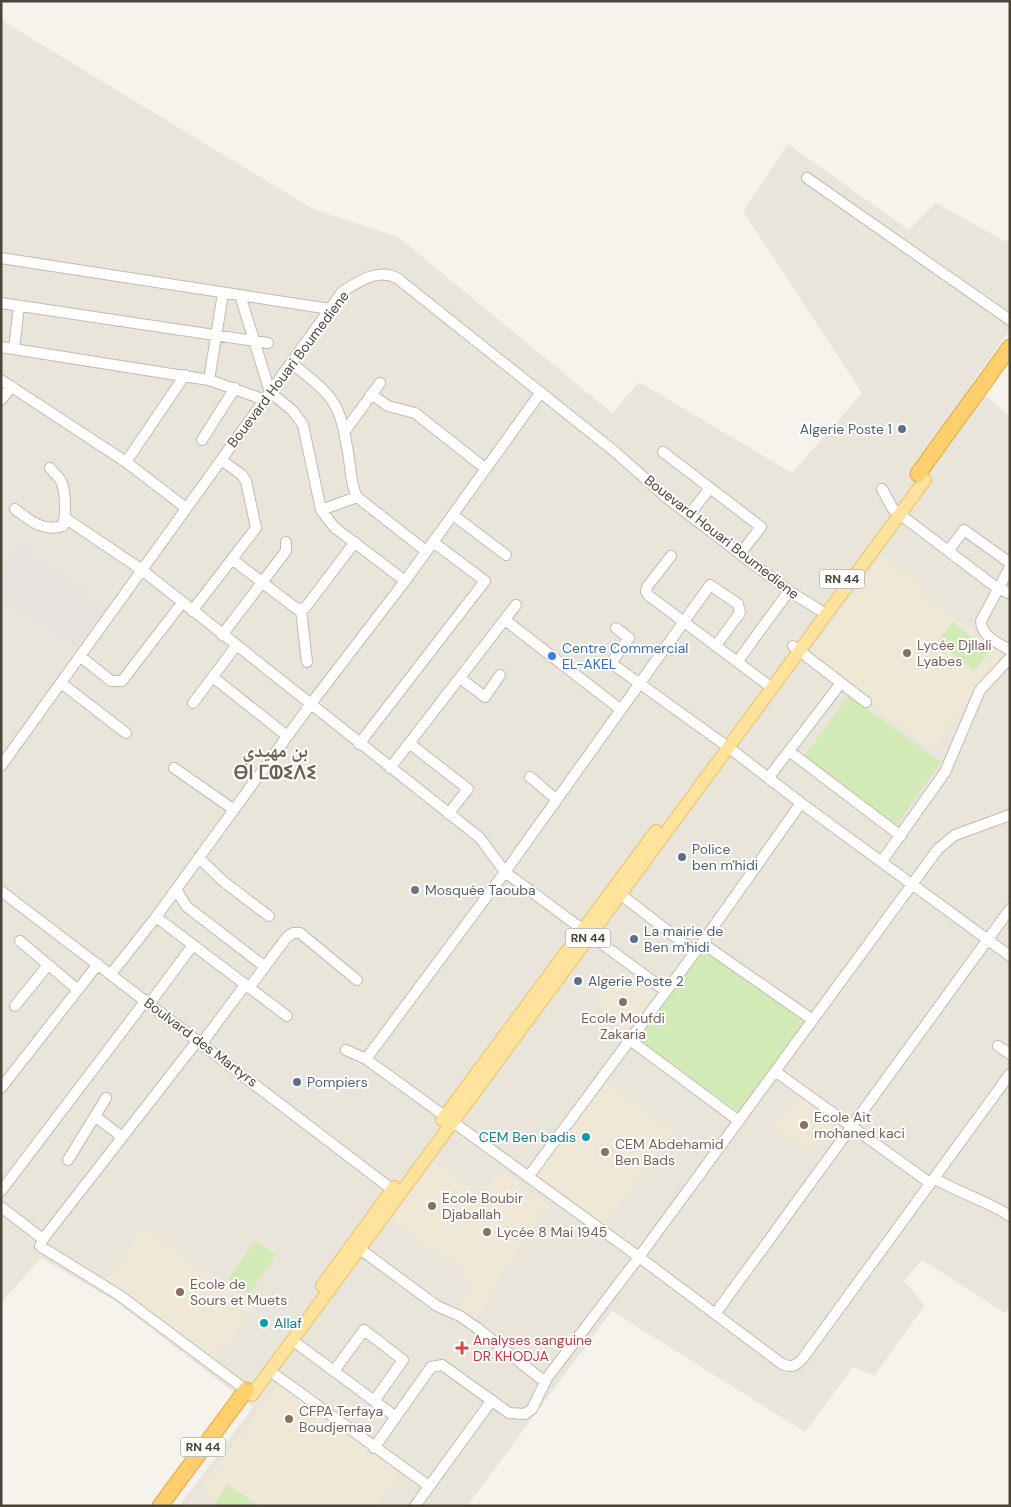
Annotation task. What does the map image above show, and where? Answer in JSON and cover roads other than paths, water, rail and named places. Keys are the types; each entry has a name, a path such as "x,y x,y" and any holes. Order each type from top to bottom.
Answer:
{"highway":[{"name":"RN 44","path":"921,477 1010,347"},
{"name":"RN 44","path":"921,477 1010,363"},
{"name":"RN 44","path":"160,1506 249,1392"},
{"name":"RN 44","path":"171,1506 249,1392"}],"main road":[{"name":"RN 44","path":"249,1392 921,477"},
{"name":"RN 44","path":"586,933 620,894 725,744"},
{"name":"RN 44","path":"249,1392 270,1371 360,1250 396,1192"}],"street":[{"path":"806,178 1010,320"},
{"path":"1,258 330,309"},
{"name":"Bouevard Houari Boumediene","path":"1,766 342,292 360,280 388,273 398,278 541,392 689,515 789,591 823,612"},
{"path":"209,380 223,292"},
{"path":"240,295 267,396"},
{"path":"1,303 268,343"},
{"path":"14,349 19,306"},
{"path":"1,347 209,380 267,396 294,410 303,425 321,510 334,527 405,581"},
{"path":"291,363 333,399 338,406 345,431 356,498 485,581 359,744"},
{"path":"126,462 185,376"},
{"path":"1,380 126,462 186,508"},
{"path":"345,431 380,383"},
{"path":"1,400 11,387"},
{"path":"202,440 235,388"},
{"path":"111,974 156,917 287,736 405,581 541,392"},
{"path":"371,394 388,406 415,413 486,469"},
{"path":"663,452 761,527 740,554"},
{"path":"192,611 254,533 256,523 246,481 242,475 221,460"},
{"path":"16,509 35,524 46,528 63,526 65,518 60,480 50,468"},
{"path":"689,515 710,488"},
{"path":"882,489 897,511 1008,593"},
{"path":"321,510 356,498"},
{"path":"452,515 506,555"},
{"path":"65,518 142,570 359,744 480,838 505,872 666,991"},
{"path":"949,550 964,530 1010,563"},
{"path":"222,634 286,551 286,542"},
{"path":"301,610 305,608 355,542"},
{"path":"671,556 646,590 682,622 717,644 768,686"},
{"path":"233,560 297,609 301,610"},
{"path":"1010,567 981,621 981,627 987,636 1010,650"},
{"path":"366,1059 505,872 710,585 738,604 740,608 740,613 717,644"},
{"path":"738,661 789,591"},
{"path":"80,656 111,681 122,681 182,603"},
{"path":"390,768 516,605"},
{"path":"301,610 307,662"},
{"path":"505,620 620,709"},
{"path":"616,628 629,638 611,663 725,744 801,803 1010,956"},
{"path":"193,703 236,646"},
{"path":"796,648 866,702"},
{"path":"882,861 945,772 980,690 1010,658"},
{"path":"460,678 485,697 500,675"},
{"path":"213,676 287,736"},
{"path":"769,777 841,682"},
{"path":"61,683 126,733"},
{"path":"409,744 468,789 448,814"},
{"path":"788,751 901,836"},
{"path":"174,768 234,809"},
{"path":"530,777 556,799"},
{"path":"528,1177 699,947 801,803"},
{"path":"374,1448 431,1367 436,1364 442,1365 509,1413 526,1414 532,1409 545,1382 740,1121 938,849 955,836 1010,815"},
{"path":"199,858 224,882 269,916"},
{"path":"176,890 186,906 265,967"},
{"name":"Boulvard des Martyrs","path":"1,891 396,1192"},
{"path":"620,894 813,1020"},
{"path":"715,1314 850,1126 1010,909"},
{"path":"156,917 287,1016"},
{"path":"249,1392 119,1295 40,1246 43,1239 122,1137 247,986 265,967 287,938 294,933 300,933 357,980"},
{"path":"20,941 78,990"},
{"path":"1,1191 193,945"},
{"path":"1,1088 98,964"},
{"path":"15,1006 48,965"},
{"path":"630,1040 740,1121"},
{"path":"998,1046 1010,1054"},
{"path":"346,1050 366,1059 788,1367 798,1364 1010,1074"},
{"path":"776,1072 850,1126 932,1181 983,1201 1010,1216"},
{"path":"68,1160 106,1098"},
{"path":"96,1117 122,1137"},
{"path":"1,1207 43,1239"},
{"path":"360,1250 437,1306 460,1316 477,1328 545,1382"},
{"path":"334,1371 364,1330 403,1360 374,1401"},
{"path":"292,1340 396,1417"},
{"path":"270,1371 429,1486"},
{"path":"415,1506 492,1400"}],"place":[{"name":"Algerie Poste 1","path":"902,429"},
{"name":"Lycée Djllali Lyabes","path":"907,653"},
{"name":"Centre Commercial EL-AKEL","path":"552,656"},
{"name":"Police ben m'hidi","path":"682,857"},
{"name":"Mosquée Taouba","path":"415,890"},
{"name":"La mairie de Ben m'hidi","path":"634,939"},
{"name":"Algerie Poste 2","path":"578,981"},
{"name":"Ecole Moufdi Zakaria","path":"623,1002"},
{"name":"Pompiers","path":"297,1082"},
{"name":"Ecole Ait mohaned kaci","path":"804,1125"},
{"name":"CEM Ben badis","path":"586,1137"},
{"name":"CEM Abdehamid Ben Bads","path":"605,1152"},
{"name":"Ecole Boubir Djaballah","path":"432,1206"},
{"name":"Lycée 8 Mai 1945","path":"487,1232"},
{"name":"Ecole de Sours et Muets","path":"180,1292"},
{"name":"Allaf","path":"264,1323"},
{"name":"Analyses sanguine DR KHODJA","path":"462,1348"},
{"name":"CFPA Terfaya Boudjemaa","path":"289,1419"}],"district":[{"name":"بن مهيدي ⴱⵏ ⵎⵀⵉⴷⵉ","path":"275,761"}]}
